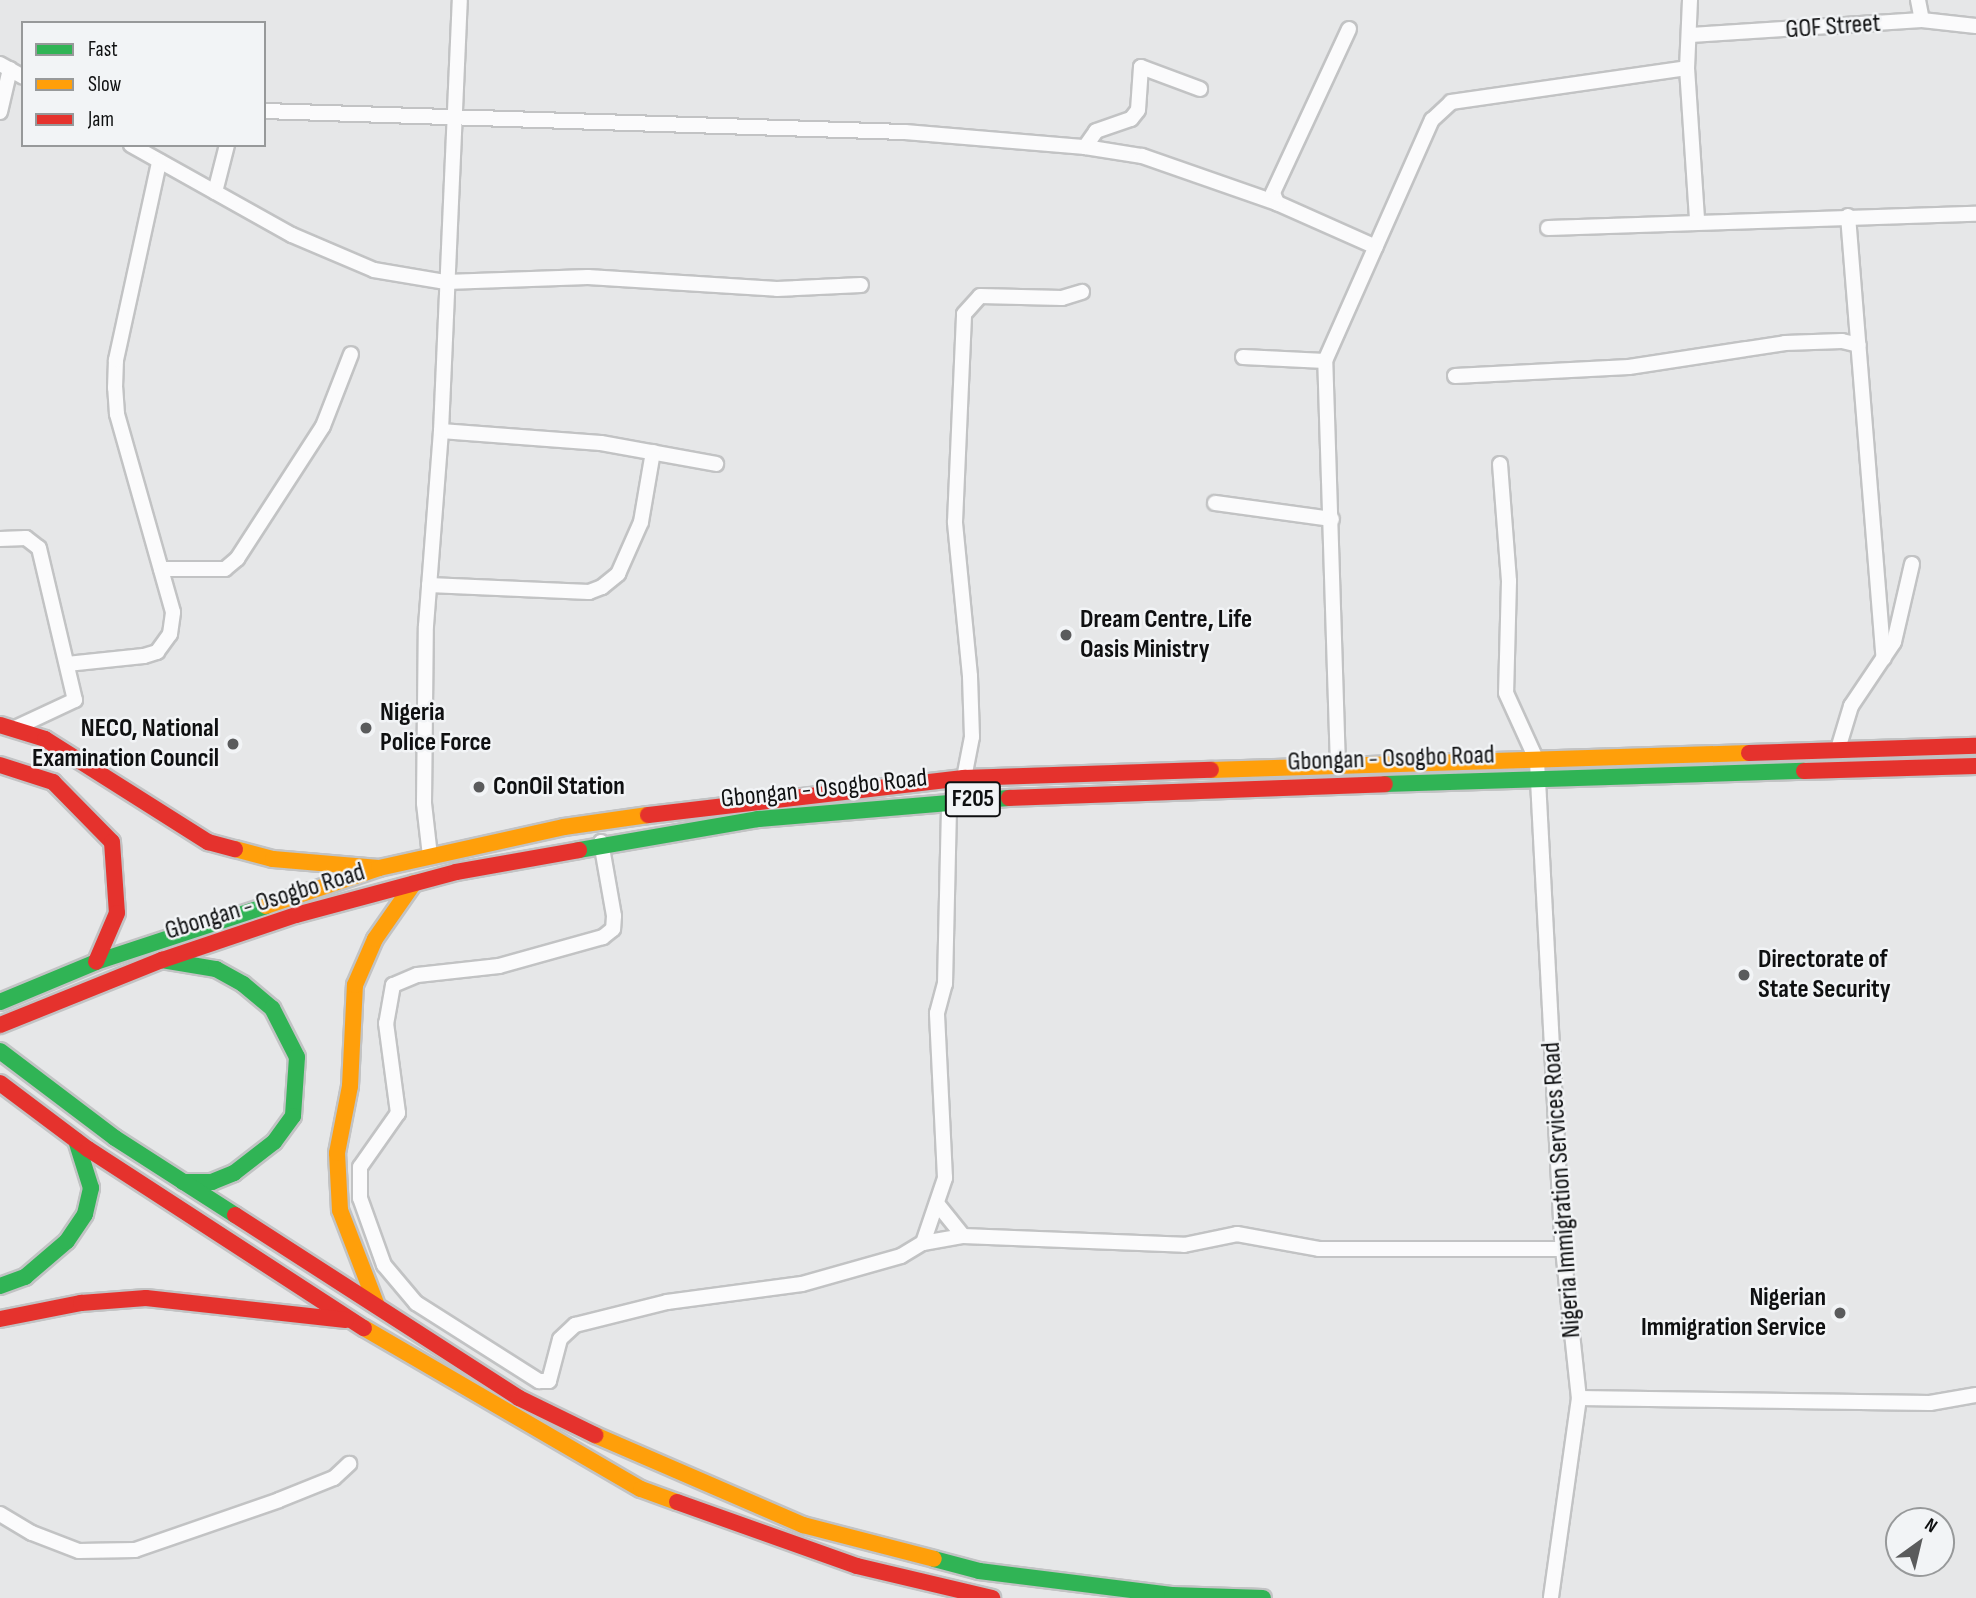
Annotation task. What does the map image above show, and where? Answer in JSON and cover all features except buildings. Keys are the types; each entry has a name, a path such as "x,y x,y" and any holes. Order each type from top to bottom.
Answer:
{"main road":[{"path":"0,725 17,727 97,769 145,806 208,842 273,859 379,868"},
{"name":"Gbongan - Osogbo Road","path":"0,1002 96,962 379,868 606,821 771,797 964,778 1976,746"},
{"path":"0,765 53,782 112,842 117,914 96,962"},
{"name":"Gbongan - Osogbo Road","path":"0,1025 162,960 414,883 601,842 850,808 949,801 1538,779 1976,766"},
{"path":"377,1307 340,1210 337,1153 350,1086 355,985 374,939 414,883"},
{"path":"162,960 216,968 243,984 272,1008 297,1057 293,1116 274,1142 234,1173 212,1182 183,1182"},
{"path":"0,1051 183,1182 519,1398 647,1461 803,1525 979,1571 1172,1595 1263,1598"},
{"path":"0,1083 76,1140 436,1374 641,1489 857,1566 992,1598"},
{"path":"0,1286 25,1278 67,1241 85,1214 91,1188 76,1140"},
{"path":"0,1319 81,1303 146,1297 354,1321"}],"street":[{"path":"430,856 424,803 429,585 441,431 460,0"},
{"path":"1690,0 1691,35 1687,68 1697,220"},
{"path":"1918,0 1922,20"},
{"name":"GOF Street","path":"1691,35 1922,20 1976,26"},
{"path":"1277,203 1273,193 1349,29"},
{"path":"0,112 5,67 21,76"},
{"path":"1084,147 1096,131 1131,119 1138,110 1141,67 1200,89"},
{"path":"1338,767 1325,361 1432,120 1451,102 1687,68"},
{"path":"266,111 454,114 905,132 1084,147 1142,156 1277,203 1376,247"},
{"path":"134,147 215,192 350,260 446,282 588,277 778,289 861,285"},
{"path":"215,192 226,147"},
{"path":"67,664 144,656 166,644 173,612 117,414 115,388 116,360 159,162"},
{"path":"1548,228 1697,220 1976,214"},
{"path":"1848,216 1884,660"},
{"path":"964,778 971,725 955,522 964,314 980,296 1062,298 1082,292"},
{"path":"1455,376 1654,364 1785,344 1859,345"},
{"path":"161,569 225,569 237,559 323,426 351,354"},
{"path":"1243,357 1325,361"},
{"path":"441,431 653,452 716,464"},
{"path":"429,585 589,592 602,587 618,574 641,522 653,452"},
{"path":"1500,464 1509,581 1506,693 1537,761"},
{"path":"1215,503 1332,519"},
{"path":"0,539 26,538 40,548 75,700 17,727"},
{"path":"1838,749 1850,706 1884,660 1905,609 1912,564"},
{"name":"Nigeria Immigration Services Road","path":"1537,761 1563,1249 1579,1398 1551,1598"},
{"path":"923,1243 939,1206 945,1178 937,1013 945,984 949,801"},
{"path":"601,842 614,916 613,929 603,937 499,966 417,975 393,985 386,1023 398,1113 360,1167 360,1198 384,1265 416,1303 446,1325 539,1381 549,1381 560,1339 575,1325 667,1302 802,1284 901,1256 923,1243 963,1236 1184,1245 1237,1234 1319,1249 1563,1249"},
{"path":"939,1206 963,1236"},
{"path":"1579,1398 1930,1403 1976,1395"},
{"path":"0,1514 79,1550 135,1550 334,1478 349,1464"}],"traffic: fast":[{"path":"1385,784 1804,771"},
{"path":"579,850 758,819 1009,798"},
{"path":"0,1002 96,962 266,906"},
{"path":"162,960 216,969 243,984 272,1008 297,1057 293,1116 274,1142 234,1173 212,1182 183,1182"},
{"path":"0,1051 115,1138 235,1215"},
{"path":"0,1286 25,1277 67,1241 85,1214 91,1188 76,1140"},
{"path":"934,1559 979,1571 1172,1595 1263,1598"}],"traffic: slow":[{"path":"1211,770 1749,753"},
{"path":"266,906 379,868 564,827 648,815"},
{"path":"235,849 273,859 379,868"},
{"path":"377,1306 340,1210 337,1153 350,1086 355,985 375,939 414,883"},
{"path":"364,1328 641,1489 677,1502"},
{"path":"595,1435 803,1525 934,1559"}],"traffic: jam":[{"path":"0,725 45,739 208,842 235,849"},
{"path":"1749,753 1976,746"},
{"path":"0,765 53,782 112,842 117,913 96,962"},
{"path":"1804,771 1976,766"},
{"path":"648,815 964,778 1211,770"},
{"path":"1009,798 1385,784"},
{"path":"0,1025 162,960 296,915 456,872 579,850"},
{"path":"0,1083 88,1149 364,1328"},
{"path":"235,1215 519,1398 595,1435"},
{"path":"0,1319 81,1303 146,1298 346,1320"},
{"path":"677,1502 857,1566 992,1598"}],"place":[{"name":"Dream Centre, Life Oasis Ministry","path":"1066,635"},
{"name":"Nigeria Police Force","path":"366,728"},
{"name":"NECO, National Examination Council","path":"233,744"},
{"name":"ConOil Station","path":"479,787"},
{"name":"Directorate of State Security","path":"1744,975"},
{"name":"Nigerian Immigration Service","path":"1840,1313"}]}
